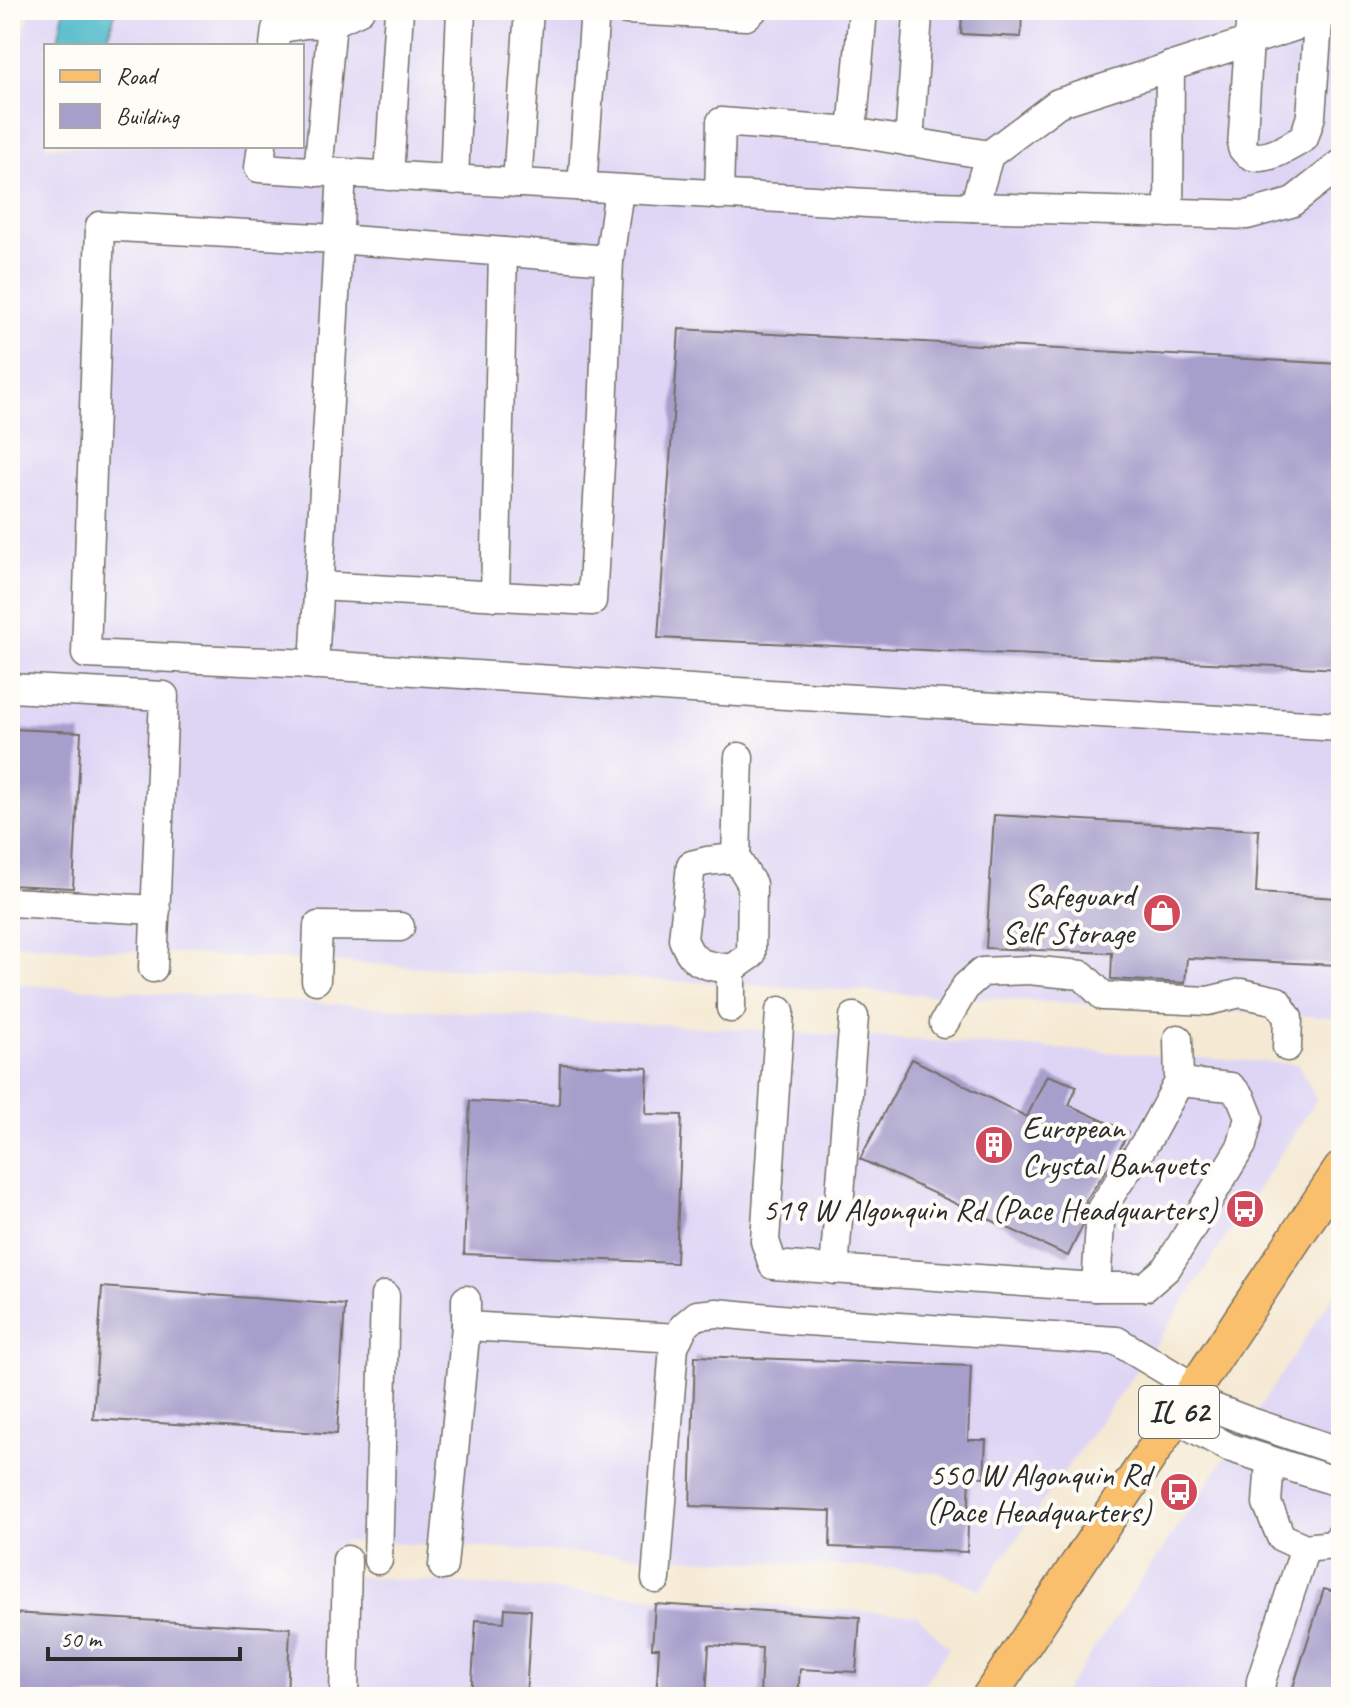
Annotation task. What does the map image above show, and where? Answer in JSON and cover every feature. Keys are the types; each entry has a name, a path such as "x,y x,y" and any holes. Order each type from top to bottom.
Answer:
{"main road":[{"name":"IL 62","path":"989,1697 1341,1169"}],"lane":[{"path":"274,44 276,29 332,23 360,10"},
{"path":"389,176 399,10"},
{"path":"454,180 461,10"},
{"path":"517,183 529,10"},
{"path":"582,187 595,10"},
{"path":"627,10 746,16 753,10"},
{"path":"852,132 863,10"},
{"path":"909,142 916,10"},
{"path":"974,207 989,155 1058,103 1248,42 1318,15 1311,116 1304,138 1287,149 1257,159 1247,155 1242,148 1248,42 1251,10"},
{"path":"314,665 337,239 330,172 332,23"},
{"path":"1169,213 1170,66"},
{"path":"719,195 721,122 852,132 989,155"},
{"path":"260,157 330,172 619,190 974,207 1247,215 1291,203 1341,164"},
{"path":"318,586 592,601 609,260 619,190"},
{"path":"609,260 337,239 100,226 86,654 1341,727"},
{"path":"495,596 503,252"},
{"path":"10,688 164,696 153,968"},
{"path":"736,858 691,865 683,939 687,950 700,964 731,969 751,955 752,884 736,858 739,757"},
{"path":"10,902 156,910"},
{"path":"316,980 318,926 400,927"},
{"path":"731,969 731,1008"},
{"path":"944,1023 966,986 982,972 1028,970 1082,975 1103,996 1208,1001 1241,993 1277,1001 1288,1018 1287,1047"},
{"path":"780,1011 765,1241 773,1265 1096,1287 1145,1287 1167,1268 1242,1145 1249,1117 1241,1097 1231,1087 1179,1082"},
{"path":"834,1270 854,1017"},
{"path":"1096,1287 1101,1209 1149,1137 1179,1082 1178,1039"},
{"path":"378,1560 385,1296"},
{"path":"443,1566 466,1313 678,1338"},
{"path":"656,1579 674,1346 684,1326 697,1315 717,1313 1117,1341 1186,1402 1228,1447 1341,1483"},
{"path":"1186,1402 1341,1452"},
{"path":"1270,1461 1267,1503 1281,1537 1305,1548 1333,1545 1341,1535"},
{"path":"1260,1697 1261,1681 1305,1548"},
{"path":"344,1697 347,1560"}],"shaded area":[{"path":"31,10 1341,10 1341,1018 10,944 10,81"},
{"path":"10,984 1298,1064 1316,1100 1166,1329 980,1590 938,1571 343,1541 334,1575 917,1615 949,1648 914,1697 10,1697"},
{"path":"1341,1284 1341,1697 1061,1697 1251,1420"}],"water":[{"path":"64,10 116,10 106,44 57,44"}],"building":[{"path":"962,10 1022,10 1021,37 961,34"},
{"path":"679,329 1341,364 1341,669 658,638"},
{"path":"10,729 81,732 73,888 10,885"},
{"name":"Safeguard Self Storage","path":"994,815 1259,830 1256,893 1337,898 1335,929 1341,929 1339,965 1187,958 1185,983 1111,979 1112,953 986,948"},
{"name":"European Crystal Banquets","path":"912,1059 1027,1117 1047,1075 1077,1086 1069,1105 1128,1132 1118,1153 1086,1200 1083,1225 1068,1256 860,1159"},
{"path":"560,1064 648,1068 646,1114 682,1115 676,1263 464,1254 470,1101 559,1105"},
{"path":"102,1287 345,1305 337,1434 93,1419"},
{"path":"695,1356 971,1366 968,1440 986,1440 984,1477 970,1476 967,1552 830,1547 831,1511 690,1506"},
{"path":"1324,1589 1341,1594 1341,1697 1290,1697"},
{"path":"655,1604 860,1617 856,1672 800,1669 798,1697 760,1697 762,1648 709,1645 706,1697 656,1697 659,1648 652,1648"},
{"path":"505,1608 531,1610 526,1697 471,1697 476,1620 504,1622"},
{"path":"10,1613 290,1628 287,1697 10,1697"}],"place":[{"name":"Safeguard Self Storage","path":"1162,913"},
{"name":"European Crystal Banquets","path":"994,1145"},
{"name":"519 W Algonquin Rd (Pace Headquarters)","path":"1245,1209"},
{"name":"550 W Algonquin Rd (Pace Headquarters)","path":"1179,1492"}]}
